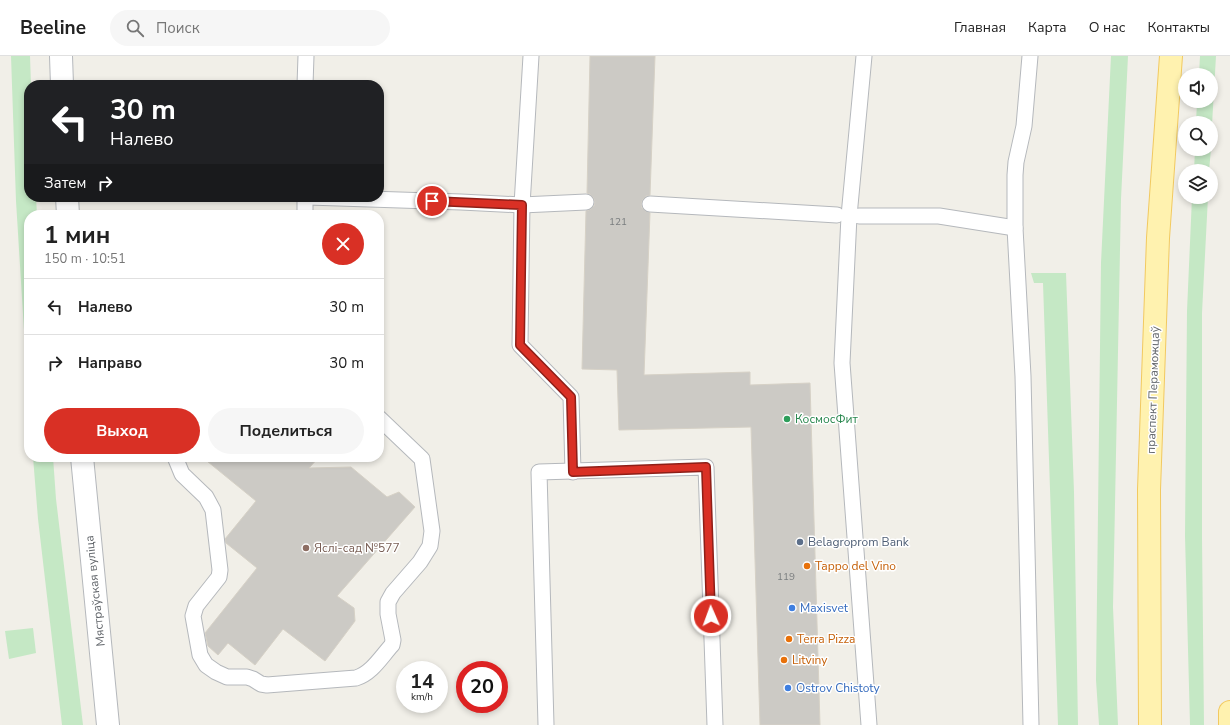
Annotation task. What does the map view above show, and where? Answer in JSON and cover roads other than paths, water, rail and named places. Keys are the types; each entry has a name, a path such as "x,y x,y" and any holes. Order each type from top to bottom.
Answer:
{"main road":[{"name":"праспект Пераможцаў","path":"1150,725 1150,482 1158,238 1171,56"},
{"path":"1230,712 1230,725"}],"street":[{"path":"61,56 62,80"},
{"name":"Мястраўская вуліца","path":"82,462 108,725"}],"lane":[{"path":"305,80 306,56"},
{"path":"531,56 522,205 520,345 571,397 573,472"},
{"path":"864,56 849,216 842,363 869,725"},
{"path":"1030,56 1024,126 1016,162 1015,228 1023,376 1031,725"},
{"path":"384,199 522,205 586,202"},
{"path":"650,204 837,215"},
{"path":"859,216 938,216 1015,228"},
{"path":"177,462 182,474 206,497 213,510 220,570 219,577 196,606 193,616 200,655 206,665 226,677 247,677 261,684 267,685 356,678 363,676 369,671 392,645 388,602 393,593 420,562 430,546 432,531 422,459 384,423"},
{"path":"546,725 539,472 706,467 715,725"}],"place":[{"name":"КосмосФит","path":"787,419"},
{"name":"Belagroprom Bank","path":"800,542"},
{"name":"Яслі-сад №577","path":"306,548"},
{"name":"Tappo del Vino","path":"807,566"},
{"name":"Maxisvet","path":"792,608"},
{"name":"Terra Pizza","path":"789,639"},
{"name":"Litviny","path":"784,660"},
{"name":"Ostrov Chistoty","path":"788,688"}]}
